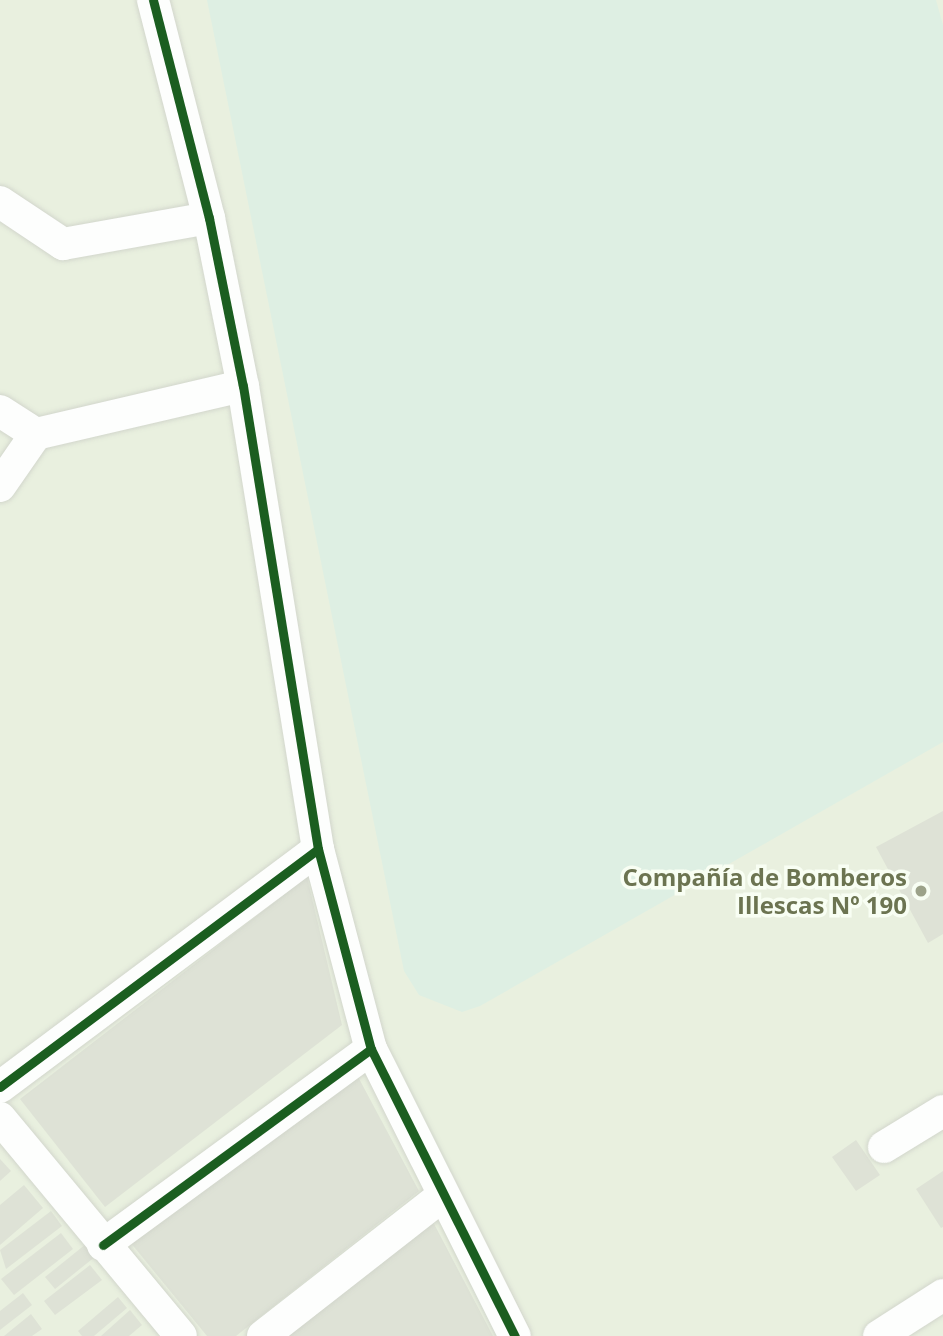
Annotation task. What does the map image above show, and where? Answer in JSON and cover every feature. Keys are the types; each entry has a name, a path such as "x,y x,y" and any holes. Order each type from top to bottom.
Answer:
{"street":[{"path":"153,0 209,218 243,386 318,849 370,1049 515,1336"},
{"path":"0,202 63,244 209,218"},
{"path":"0,486 36,434 243,386"},
{"path":"0,411 36,434"},
{"path":"0,1087 318,849"},
{"path":"103,1245 370,1049"},
{"path":"884,1147 943,1111"},
{"path":"0,1118 181,1336"},
{"path":"264,1336 442,1196"},
{"path":"879,1336 943,1295"}],"shaded area":[{"path":"0,0 943,0 943,1336 0,1336"},
{"path":"207,0 936,0 943,25 943,742 480,1006 462,1012 419,995 404,971"}],"building":[{"name":"Compañía de Bomberos Illescas Nº 190","path":"943,811 943,934 928,943 876,847"},
{"path":"307,877 342,1025 105,1207 20,1099"},
{"path":"356,1073 419,1191 236,1336 207,1336 130,1242"},
{"path":"856,1140 880,1175 856,1191 832,1157"},
{"path":"0,1159 11,1171 0,1181"},
{"path":"943,1171 943,1227 941,1228 916,1189"},
{"path":"24,1185 43,1208 0,1245 0,1205"},
{"path":"51,1211 62,1226 6,1269 0,1250"},
{"path":"432,1220 493,1336 284,1336"},
{"path":"61,1233 73,1249 14,1295 1,1279"},
{"path":"86,1244 96,1256 55,1289 45,1277"},
{"path":"90,1265 102,1280 55,1315 44,1301"},
{"path":"23,1293 32,1305 0,1330 0,1311"},
{"path":"118,1297 127,1308 94,1336 82,1336 78,1331"},
{"path":"130,1310 142,1325 129,1336 101,1336"},
{"path":"31,1314 42,1329 32,1336 4,1336"}],"cycle path":[{"path":"153,0 209,218 243,386 318,849 371,1049 515,1336"},
{"path":"0,1087 318,849"},
{"path":"103,1245 371,1049"}],"place":[{"name":"Compañía de Bomberos Illescas Nº 190","path":"921,891"}]}
